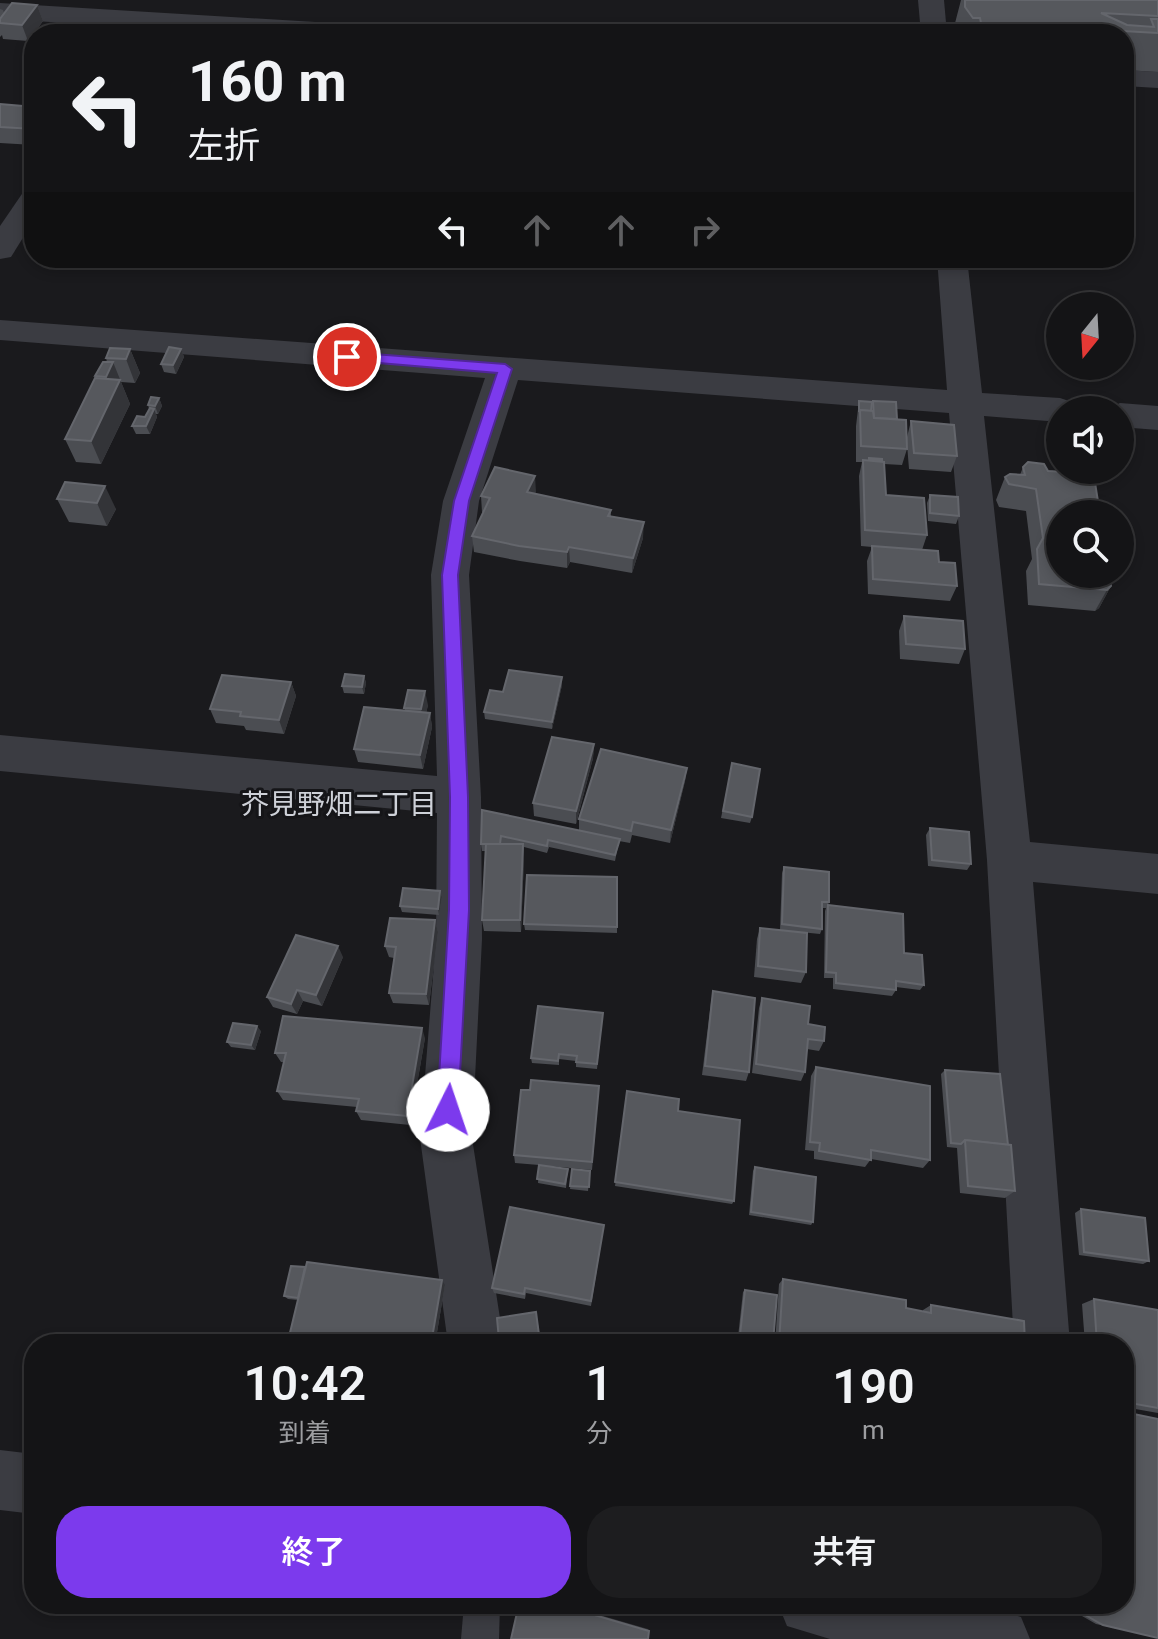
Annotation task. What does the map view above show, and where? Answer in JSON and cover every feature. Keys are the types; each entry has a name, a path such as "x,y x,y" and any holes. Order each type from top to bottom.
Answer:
{"street":[{"path":"931,0 933,24"},
{"path":"0,11 235,24"},
{"path":"1134,79 1158,80"},
{"path":"0,250 24,213"},
{"path":"953,268 1009,860 1041,1334"},
{"path":"0,330 1046,409"},
{"path":"475,1334 446,1138 459,939 459,797 450,575 461,501 505,369"},
{"path":"1134,416 1158,418"},
{"path":"0,753 459,797"},
{"path":"1009,860 1158,874"},
{"path":"0,1480 24,1483"},
{"path":"863,1614 999,1639"},
{"path":"1007,1639 1013,1614"}],"lane":[{"path":"480,1639 481,1614"}],"building":[{"path":"965,0 1158,0 1158,16 1101,13 1125,24 999,24 981,23 980,18 973,18 965,7"},
{"path":"12,3 37,5 22,25 0,23"},
{"path":"1151,19 1158,19 1158,33 1134,32 1134,26 1154,27"},
{"path":"0,104 24,106 24,128 0,127"},
{"path":"169,347 181,349 173,365 161,364"},
{"path":"110,348 130,349 126,359 106,358"},
{"path":"103,362 113,362 106,377 95,376"},
{"path":"95,378 120,380 91,441 65,439"},
{"path":"151,397 159,398 155,406 148,405"},
{"path":"859,401 872,402 871,411 859,412"},
{"path":"873,401 896,402 897,419 874,418"},
{"path":"150,408 154,409 146,426 132,426 137,416 145,417"},
{"path":"860,410 873,411 874,418 906,420 907,449 861,446"},
{"path":"911,421 954,425 957,456 914,453"},
{"path":"863,460 884,462 886,495 924,498 927,535 865,530"},
{"path":"1028,462 1044,464 1046,484 1095,484 1098,500 1046,500 1046,585 1039,584 1037,549 1043,538 1036,489 1009,484 1005,477 1010,474 1025,475 1023,467"},
{"path":"495,467 535,476 527,492 611,510 608,516 644,522 633,558 569,547 567,552 519,546 472,536 490,498 481,496"},
{"path":"65,482 105,486 97,503 57,499"},
{"path":"930,495 958,497 959,516 930,513"},
{"path":"872,546 938,551 939,562 955,563 957,586 873,579"},
{"path":"904,616 963,621 965,649 906,644"},
{"path":"509,670 562,677 552,722 484,712 490,690 503,692"},
{"path":"345,674 364,676 362,687 342,686"},
{"path":"222,675 291,682 279,720 210,709"},
{"path":"408,690 425,691 421,709 404,708"},
{"path":"364,707 430,713 420,755 354,749"},
{"path":"552,737 594,744 576,811 533,803"},
{"path":"601,749 687,768 671,830 633,822 631,831 579,819"},
{"path":"732,763 760,769 752,817 723,811"},
{"path":"482,810 620,839 615,855 548,840 547,846 501,836 500,844 481,844"},
{"path":"930,828 969,832 971,864 932,860"},
{"path":"486,844 523,844 520,920 482,920"},
{"path":"784,867 829,872 829,902 822,902 822,929 782,924"},
{"path":"527,875 617,877 617,927 524,924"},
{"path":"403,888 440,891 438,909 400,906"},
{"path":"828,905 903,914 904,953 922,955 924,985 896,981 896,990 836,983 836,973 826,972"},
{"path":"390,918 435,920 426,994 389,993 396,947 385,946"},
{"path":"760,928 807,933 806,972 758,966"},
{"path":"296,935 338,946 316,995 297,990 291,1004 267,997"},
{"path":"713,991 755,998 749,1072 705,1066"},
{"path":"762,998 810,1006 808,1024 825,1027 824,1041 808,1039 805,1072 756,1064"},
{"path":"538,1006 603,1013 597,1064 576,1062 577,1056 559,1054 558,1061 531,1058"},
{"path":"283,1016 422,1028 407,1116 356,1111 359,1099 277,1091 286,1053 275,1053"},
{"path":"233,1023 257,1026 251,1045 227,1042"},
{"path":"816,1067 930,1086 930,1160 871,1150 871,1160 819,1151 820,1143 810,1142"},
{"path":"945,1070 1000,1074 1008,1145 965,1140 961,1144 951,1143"},
{"path":"531,1080 599,1086 592,1162 514,1155 521,1090 530,1090"},
{"path":"627,1091 679,1099 678,1111 740,1120 734,1201 615,1182"},
{"path":"965,1140 1011,1145 1015,1191 968,1186"},
{"path":"539,1165 568,1169 565,1184 537,1179"},
{"path":"755,1167 816,1177 813,1222 751,1212"},
{"path":"572,1169 590,1171 589,1187 570,1186"},
{"path":"510,1207 604,1225 591,1301 525,1288 524,1294 492,1288"},
{"path":"1081,1209 1145,1218 1149,1261 1084,1252"},
{"path":"307,1262 442,1280 433,1334 290,1334"},
{"path":"291,1266 305,1267 298,1298 284,1296"},
{"path":"783,1279 906,1300 906,1308 931,1313 931,1305 1024,1321 1025,1334 780,1334"},
{"path":"745,1290 777,1295 774,1334 740,1334"},
{"path":"1094,1299 1158,1310 1158,1408 1134,1404 1134,1334 1096,1334"},
{"path":"536,1312 539,1334 498,1334 497,1318"},
{"path":"1134,1414 1158,1419 1158,1638 1103,1625 1084,1614 1134,1614"},
{"path":"517,1614 591,1614 649,1631 648,1639 511,1639"}],"district":[{"name":"芥見野畑二丁目","path":"339,804"}],"route":[{"path":"347,357 505,369 461,501 450,575 459,797 459,939 448,1110"}]}
